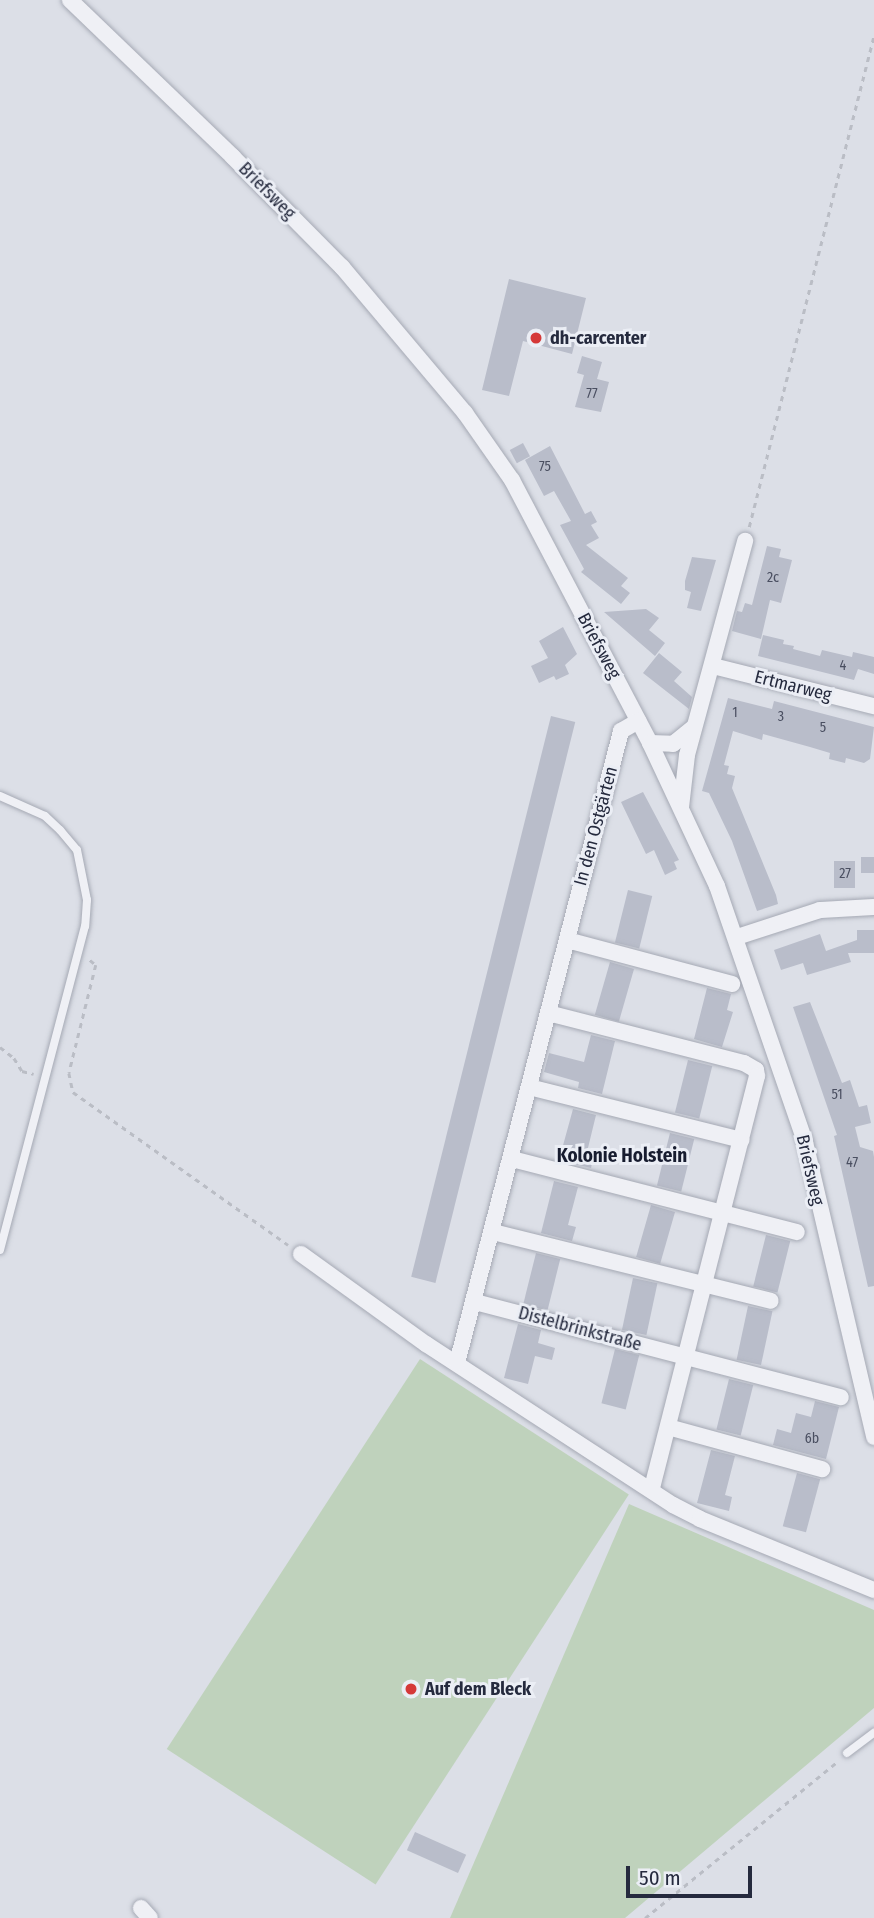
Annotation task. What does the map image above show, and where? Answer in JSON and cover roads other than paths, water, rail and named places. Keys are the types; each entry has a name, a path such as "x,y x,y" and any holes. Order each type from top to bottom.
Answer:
{"street":[{"name":"Briefsweg","path":"70,0 317,240 374,303 465,413 512,480 650,743 717,886 737,937 805,1142 874,1437"},
{"path":"681,809 682,784 694,727 713,666 745,541"},
{"name":"Ertmarweg","path":"713,666 874,706"},
{"name":"In den Ostgärten","path":"457,1363 475,1302 621,731 638,721"},
{"path":"650,743 673,744 694,727"},
{"path":"737,937 820,910 874,907"},
{"path":"567,940 732,984"},
{"path":"548,1013 744,1063 755,1070 756,1086 652,1489"},
{"path":"529,1087 742,1140"},
{"path":"512,1159 797,1232"},
{"path":"493,1232 771,1301"},
{"path":"302,1254 457,1363 700,1519 874,1590"},
{"name":"Distelbrinkstraße","path":"475,1302 841,1397"},
{"path":"668,1427 822,1469"}],"lane":[{"path":"0,796 45,816 77,850 87,900 85,926 0,1250"},
{"path":"847,1754 874,1733"}],"place":[{"name":"dh-carcenter","path":"536,338"},
{"name":"Auf dem Bleck","path":"411,1689"}],"district":[{"name":"Kolonie Holstein","path":"622,1156"}]}
